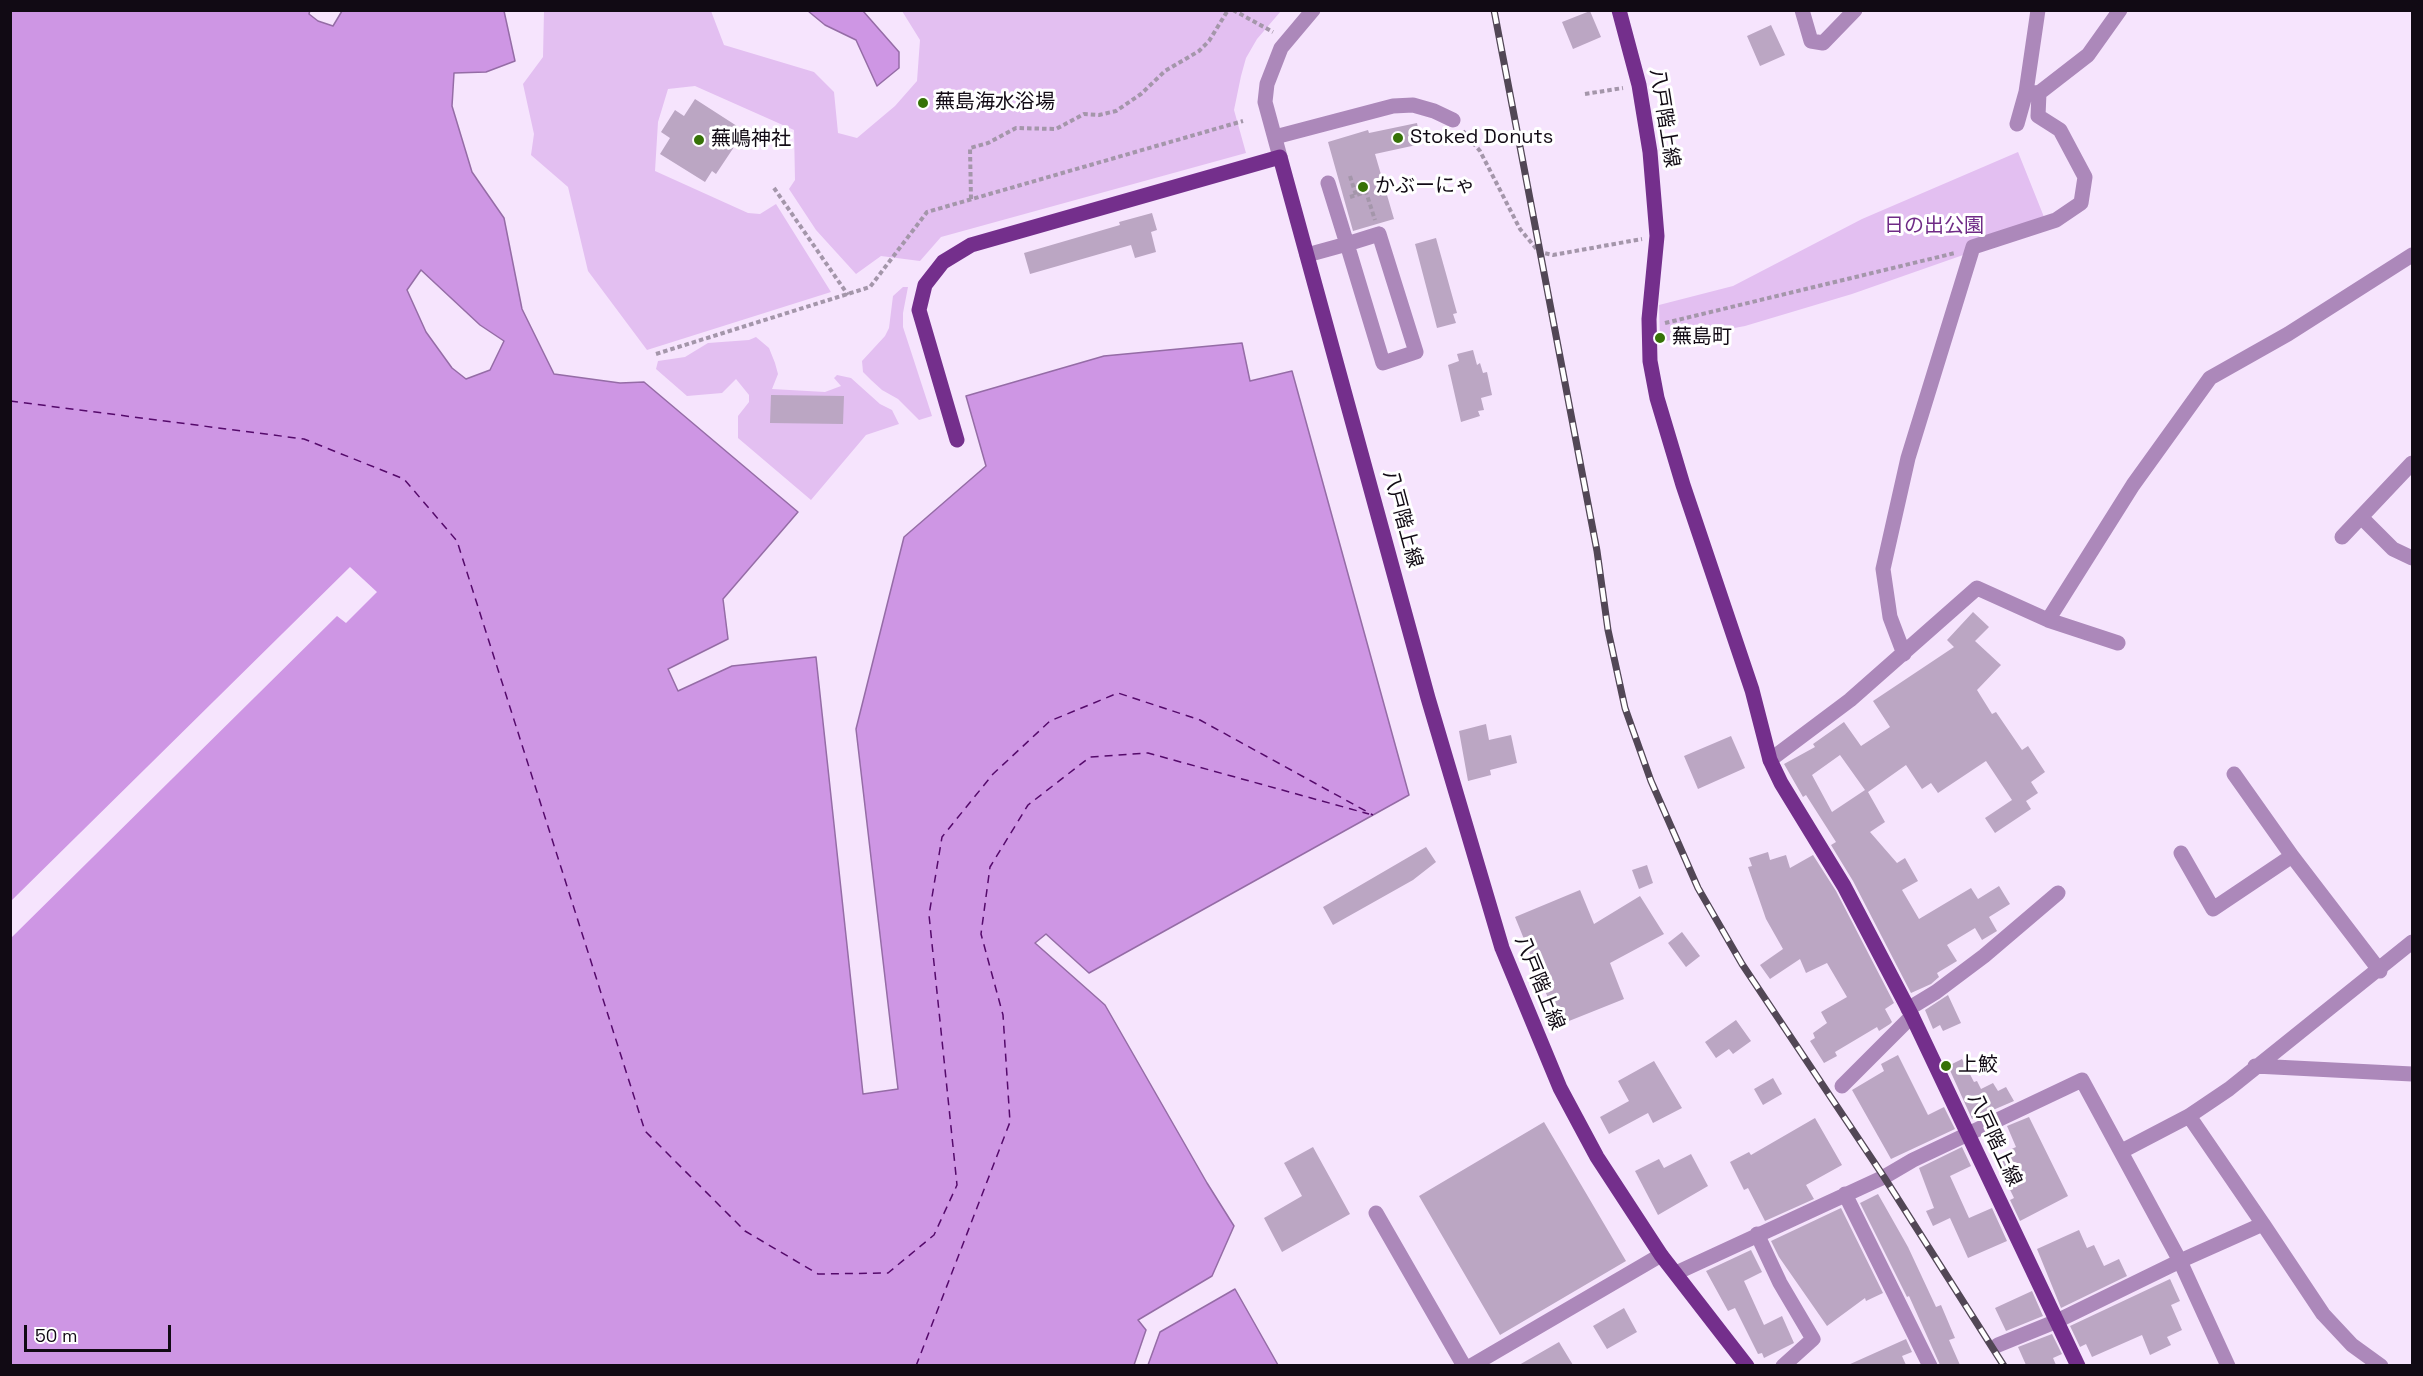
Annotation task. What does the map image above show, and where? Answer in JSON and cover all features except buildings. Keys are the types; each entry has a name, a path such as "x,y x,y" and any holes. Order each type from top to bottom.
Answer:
{"main road":[{"name":"八戸階上線","path":"1619,10 1639,85 1650,152 1657,236 1649,327 1650,361 1657,398 1683,484 1752,690 1770,760 1781,783 1844,886 1910,1012 2078,1365"},
{"name":"八戸階上線","path":"1280,157 1428,698 1502,948 1560,1088 1597,1157 1661,1255 1747,1365"},
{"path":"957,440 920,310 925,285 943,262 971,245 1280,157"}],"street":[{"path":"1280,157 1265,102 1271,68 1281,48 1313,10"},
{"path":"1802,10 1810,41 1823,43 1855,10"},
{"path":"1904,654 1890,617 1883,569 1908,458 1973,247 2056,220 2081,203 2085,177 2060,130 2038,116 2032,92 2038,10"},
{"path":"2017,124 2032,92 2088,55 2120,10"},
{"path":"1275,137 1393,106 1413,105 1454,120"},
{"path":"1307,255 1347,244 1379,234 1416,352 1383,363 1347,244 1335,202 1328,183"},
{"path":"2048,620 2133,485 2210,378 2288,334 2412,255"},
{"path":"2342,537 2412,463"},
{"path":"2361,517 2393,549 2412,558"},
{"path":"1770,760 1850,700 1977,588 2048,620 2118,643"},
{"path":"2234,774 2292,856 2380,971"},
{"path":"2181,853 2212,909 2292,856"},
{"path":"1842,1086 1910,1012 1984,956 2058,893"},
{"path":"2122,1151 2189,1116 2229,1089 2255,1066 2380,971 2412,942"},
{"path":"2255,1066 2412,1074"},
{"path":"1676,1273 2082,1080 2180,1261 2228,1365"},
{"path":"2189,1116 2323,1314 2352,1345 2381,1365"},
{"path":"1845,1194 1930,1365"},
{"path":"1376,1213 1464,1365"},
{"path":"1998,1345 2057,1321 2180,1261 2263,1224"},
{"path":"1757,1234 1780,1283 1813,1340 1784,1365"},
{"path":"1471,1365 1661,1255"}],"path":[{"path":"971,199 970,148 988,143 1017,128 1056,129 1084,114 1099,115 1116,111 1141,94 1165,71 1198,51 1215,33 1231,10 1273,32"},
{"path":"1585,94 1639,85"},
{"path":"1454,120 1480,151 1520,229 1539,252 1553,255 1657,236"},
{"path":"656,354 870,287 927,212 1244,121"},
{"path":"1350,176 1356,195"},
{"path":"774,188 848,295"},
{"path":"1335,202 1366,192 1379,234"},
{"path":"1649,327 1932,260 1973,247"}],"green space":[{"path":"544,11 711,11 724,45 814,72 834,92 838,133 857,138 895,106 917,81 920,40 902,11 1281,11 1257,39 1246,58 1241,76 1234,110 1246,153 941,237 920,261 881,256 856,274 816,230 789,189 795,180 794,130 695,86 668,89 658,122 655,171 748,213 760,214 776,204 831,292 647,350 588,271 568,187 531,155 534,134 523,84 543,57"},
{"name":"日の出公園","path":"2018,152 2044,217 1966,254 1852,294 1745,326 1660,342 1659,305 1733,286 1862,219"},
{"path":"903,287 908,287 903,327 932,416 919,420 898,399 882,390 863,372 862,361 885,336 889,328 893,296"},
{"path":"756,337 769,348 775,363 778,374 772,389 825,392 841,386 834,378 837,375 851,378 880,404 892,410 899,424 866,435 811,500 738,438 738,416 749,402 749,395 736,379 722,393 687,396 656,369 658,361 685,357 708,343 749,340"}],"shaded area":[{"path":"310,10 309,14 318,21 333,26 342,11 504,11 515,61 486,72 454,73 452,106 472,172 504,218 522,309 554,374 620,383 644,382 798,512 723,599 728,639 668,669 678,691 732,666 816,657 863,1094 898,1089 856,729 904,537 986,466 966,396 1104,356 1242,343 1250,381 1292,371 1409,795 1089,973 1046,934 1035,943 1105,1005 1234,1226 1212,1276 1138,1320 1146,1330 1134,1365 11,1365 10,11","holes":["421,270 480,325 504,341 490,370 466,379 452,368 426,332 407,290"]},
{"path":"808,11 863,11 899,52 899,68 877,86 856,40 825,25"},
{"path":"1235,1289 1278,1365 1148,1365 1160,1332"}],"pier":[{"path":"350,567 377,592 346,623 337,616 11,938 11,901"}],"ferry route":[{"path":"10,401 304,439 404,479 457,541 645,1131 745,1231 818,1274 888,1273 934,1235 957,1185 929,915 942,837 993,774 1050,721 1118,693 1200,720 1373,815"},
{"path":"916,1366 1010,1122 1003,1015 981,934 990,867 1028,805 1090,757 1148,753 1369,814"}],"railway":[{"path":"1494,10 1597,551 1608,630 1625,708 1651,781 1698,888 1742,964 1884,1177 2004,1366"}],"place":[{"name":"蕪島海水浴場","path":"923,103"},
{"name":"Stoked Donuts","path":"1398,138"},
{"name":"蕪嶋神社","path":"699,140"},
{"name":"かぶーにゃ","path":"1363,187"},
{"name":"蕪島町","path":"1660,338"},
{"name":"上鮫","path":"1946,1066"}]}
